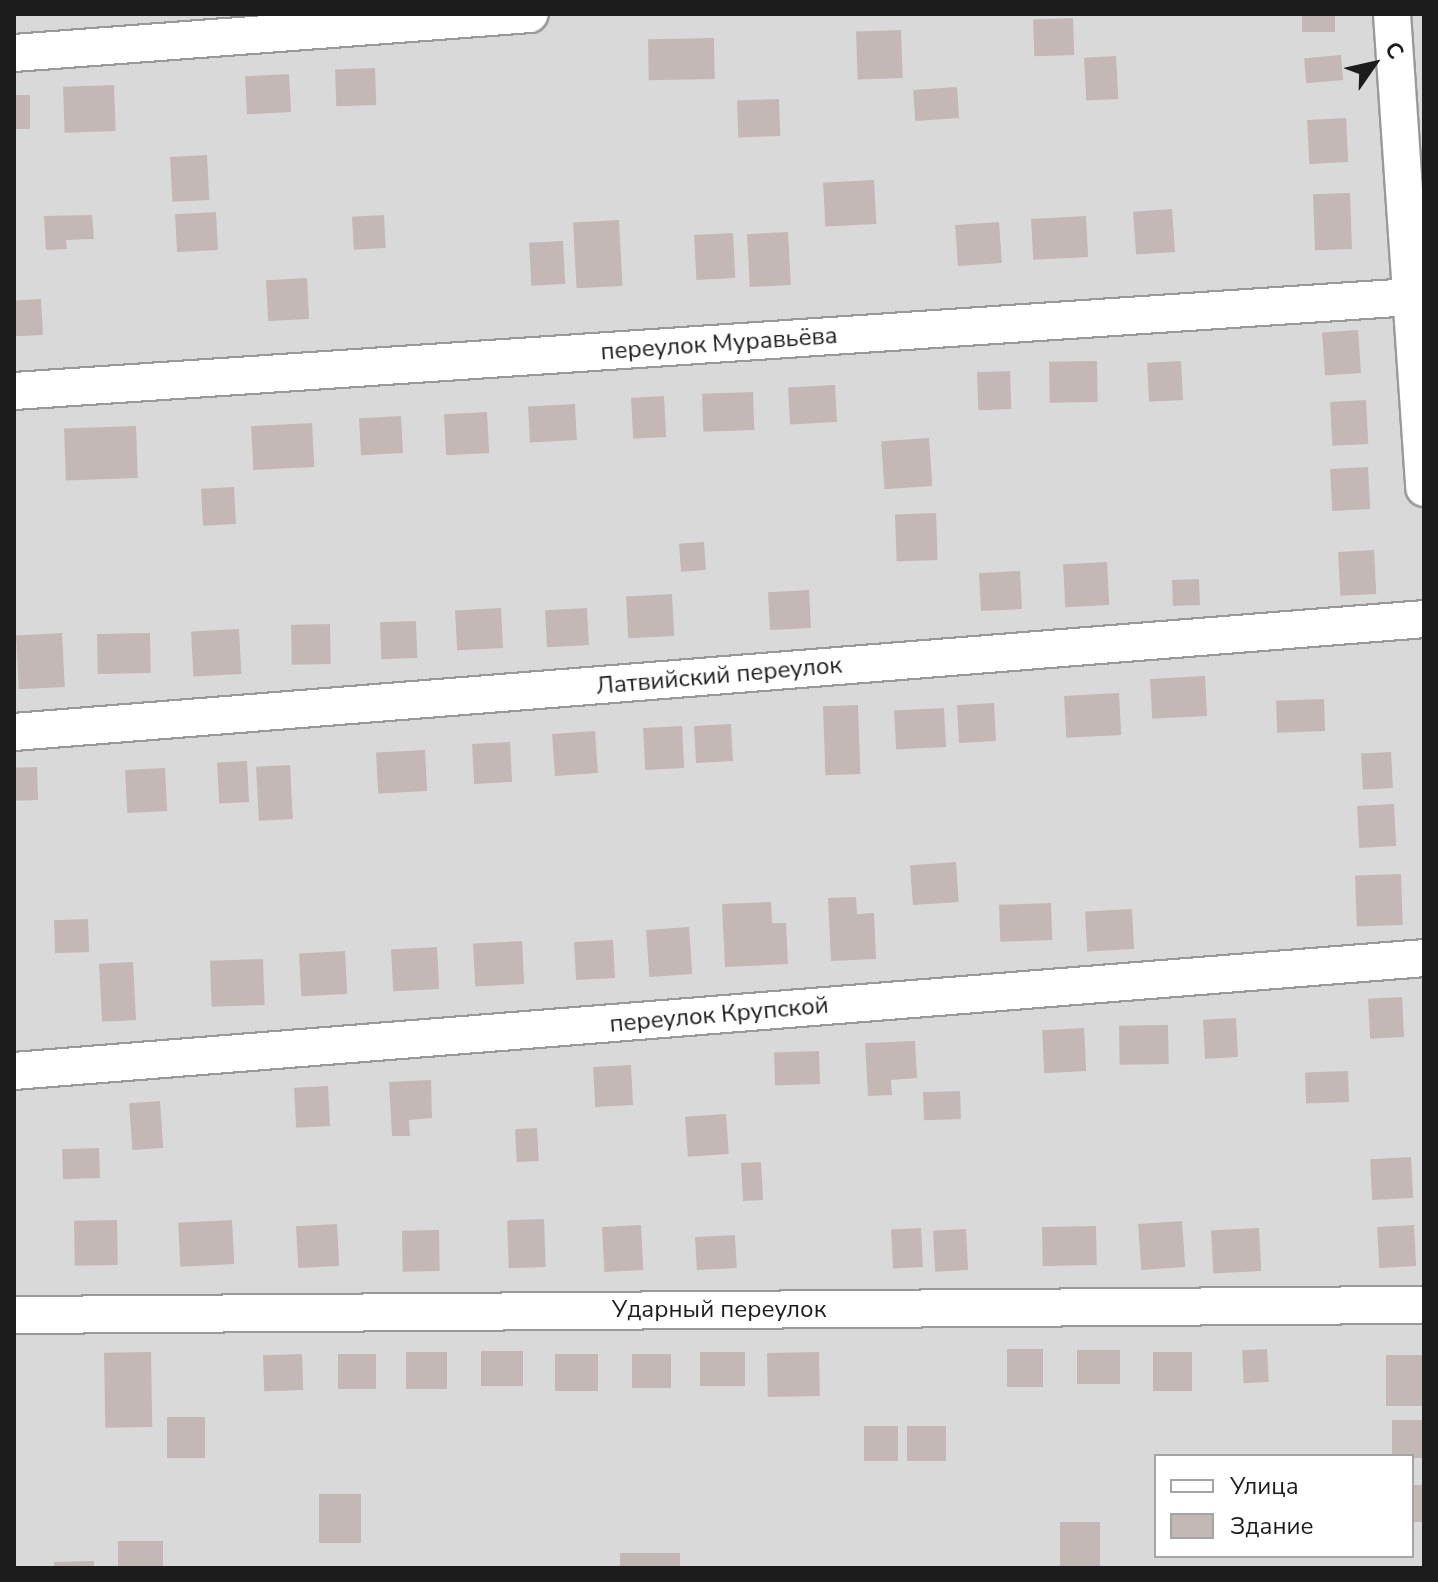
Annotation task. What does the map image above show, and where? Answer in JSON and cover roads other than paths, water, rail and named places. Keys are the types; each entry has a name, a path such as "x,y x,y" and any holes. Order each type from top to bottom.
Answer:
{"street":[{"path":"14,53 530,14"},
{"path":"1392,14 1418,296 1424,488"},
{"name":"переулок Муравьёва","path":"14,391 1418,296"},
{"name":"Латвийский переулок","path":"14,732 1424,619"},
{"name":"переулок Крупской","path":"14,1071 1424,958"},
{"name":"Ударный переулок","path":"14,1315 1424,1305"}]}
